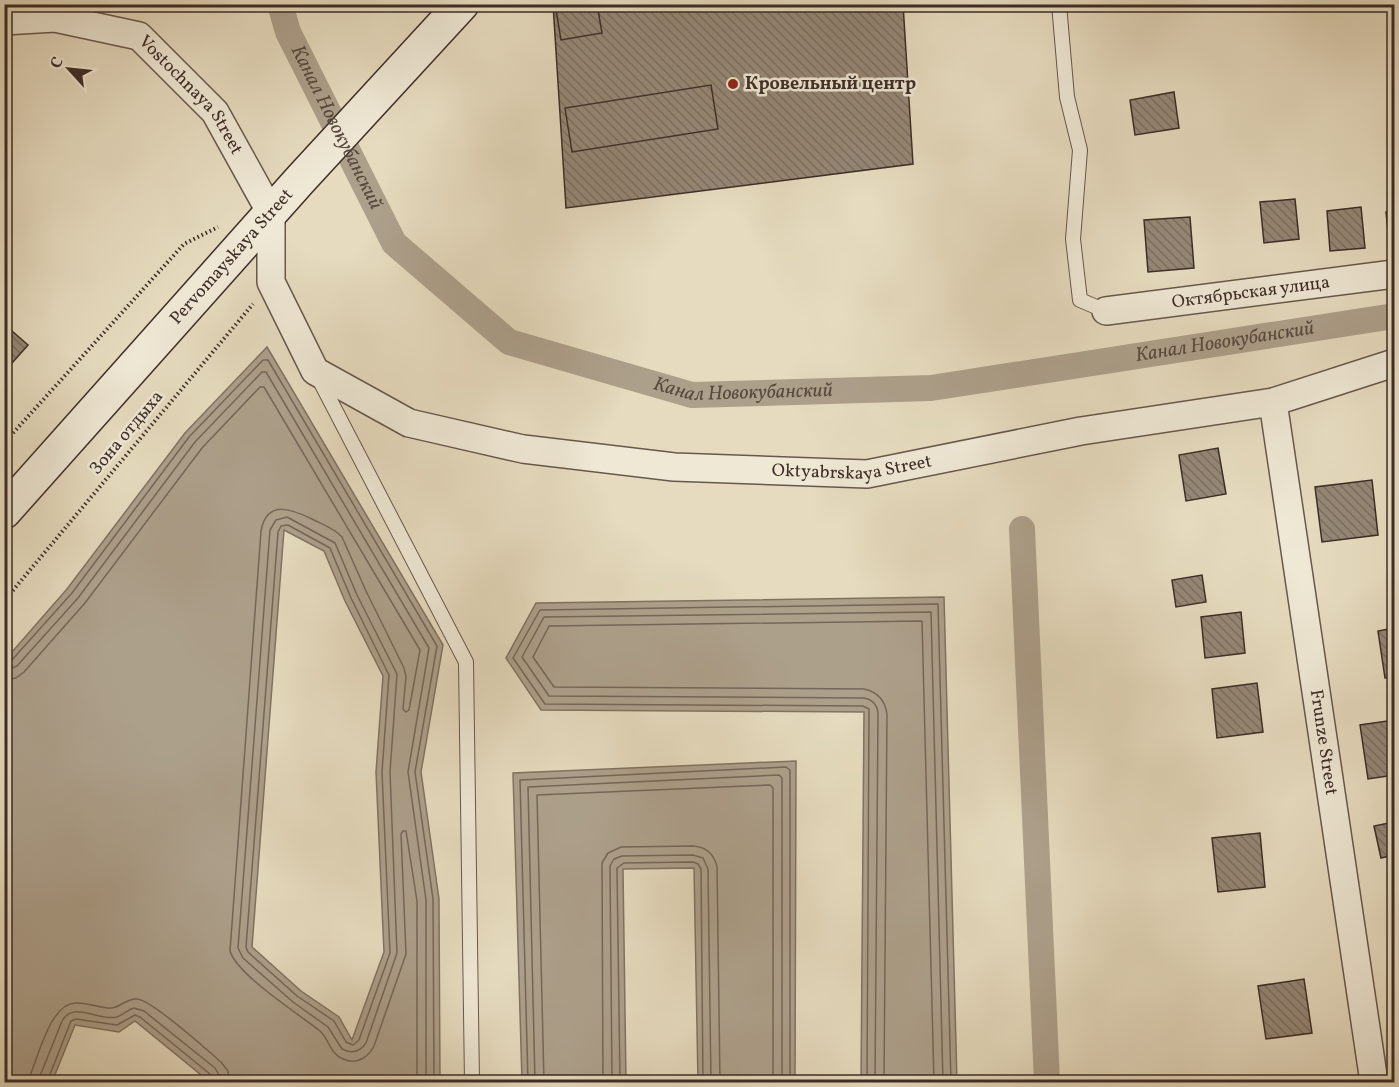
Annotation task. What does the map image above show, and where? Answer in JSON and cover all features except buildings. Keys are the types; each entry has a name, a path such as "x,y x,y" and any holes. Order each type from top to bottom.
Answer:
{"main road":[{"name":"Pervomayskaya Street","path":"4,512 300,180 462,4"}],"street":[{"name":"Vostochnaya Street","path":"4,21 55,18 139,36 215,112 271,213"},
{"path":"271,213 270,282 315,371"},
{"name":"Октябрьская улица","path":"1106,311 1395,274"},
{"name":"Oktyabrskaya Street","path":"315,371 409,423 523,449 674,467 867,474 1081,431 1273,402 1395,363"},
{"name":"Frunze Street","path":"1273,402 1374,1083"}],"lane":[{"path":"1059,4 1067,97 1080,150 1073,239 1080,300 1106,311"},
{"path":"315,371 466,662 472,1083"}],"path":[{"path":"4,443 184,244 223,224"},
{"name":"Зона отдыха","path":"4,601 270,282"}],"water":[{"path":"267,347 443,645 421,772 439,899 440,1082 207,1082 135,1021 119,1032 75,1025 52,1082 5,1082 5,660 67,589 185,433","holes":["284,530 324,551 345,601 383,676 376,772 384,952 352,1040 339,1017 301,991 252,947"]},
{"path":"944,597 957,1082 861,1082 864,712 541,710 506,658 536,603"},
{"path":"796,761 795,1082 698,1082 694,868 623,869 626,1082 522,1082 513,773"}],"waterway":[{"name":"Канал Новокубанский","path":"280,4 288,32 394,243 509,342 692,395 931,388 1394,316"},
{"path":"1022,529 1047,1082"}],"place":[{"name":"Кровельный центр","path":"733,84"}]}
